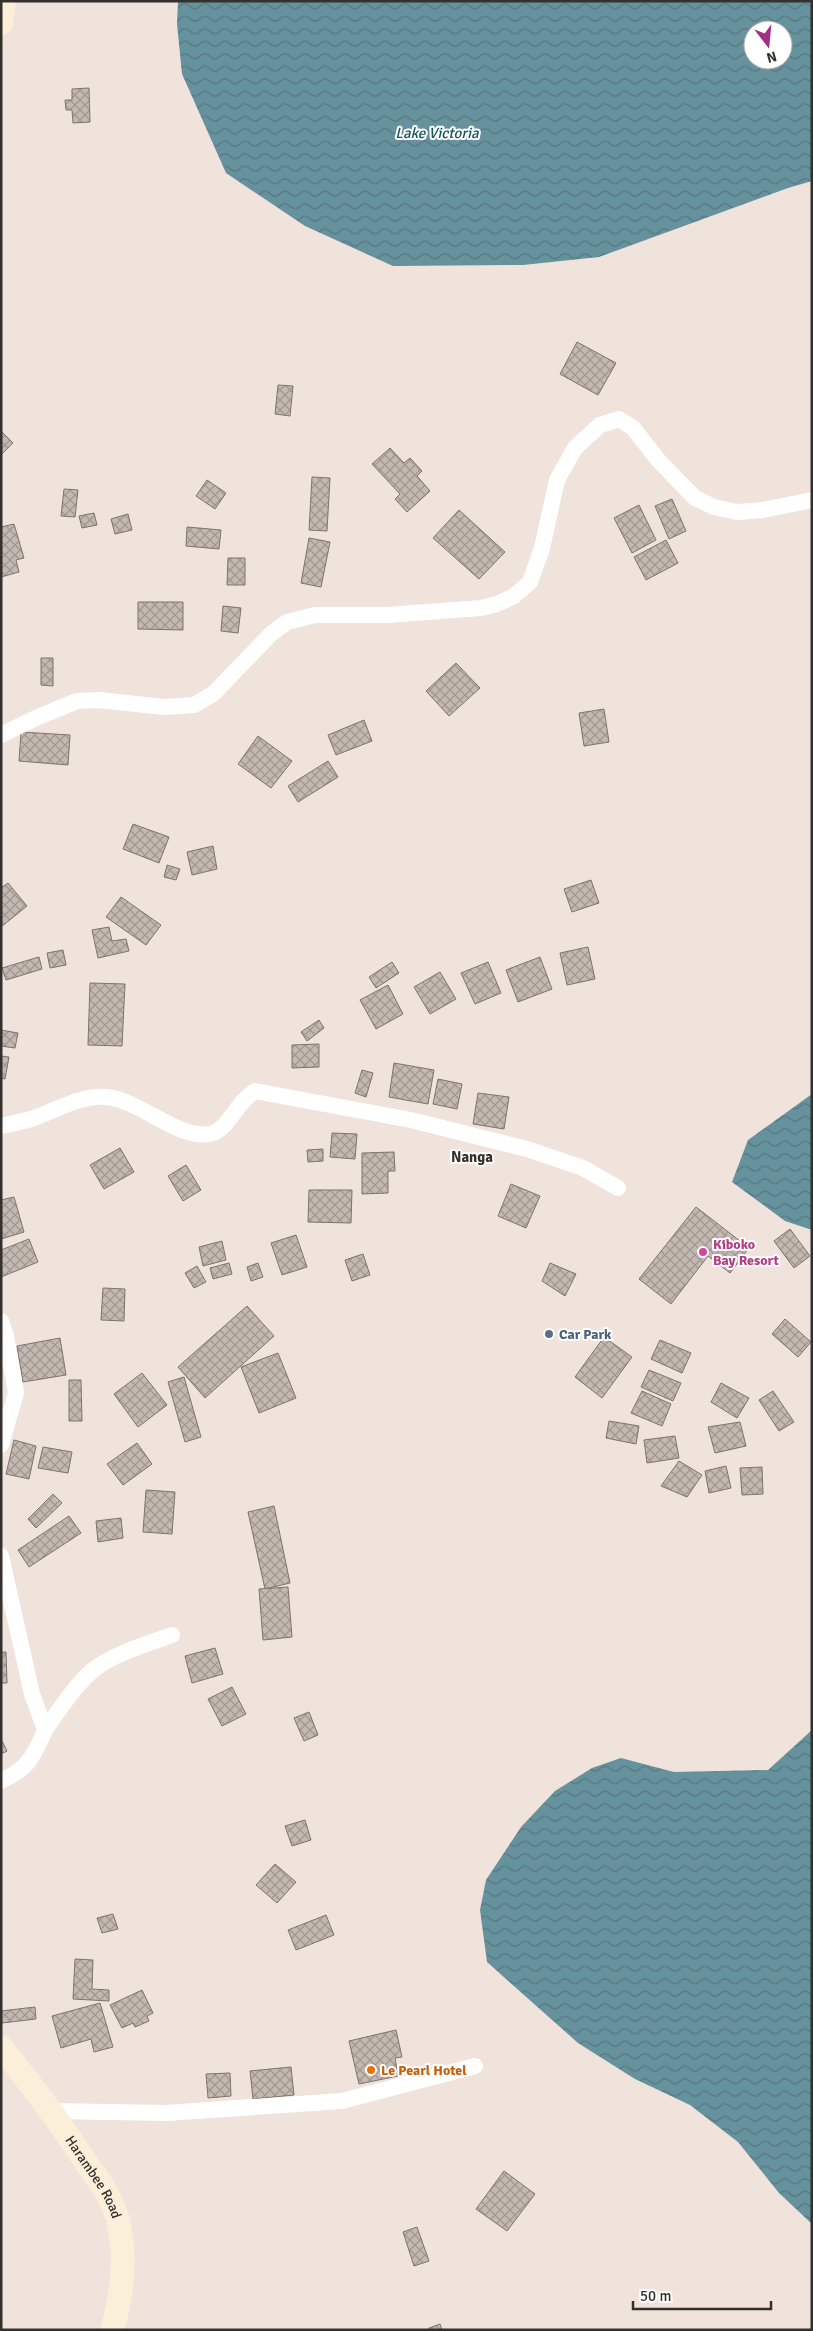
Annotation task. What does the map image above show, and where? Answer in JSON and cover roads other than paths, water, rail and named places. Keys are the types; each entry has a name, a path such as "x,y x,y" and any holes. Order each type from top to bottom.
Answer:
{"main road":[{"path":"1,23 4,1"},
{"name":"Harambee Road","path":"1,2047 52,2111 106,2191 116,2215 123,2247 121,2298 112,2330"}],"street":[{"path":"1,735 77,701 99,700 164,707 194,705 213,694 272,633 287,622 315,615 387,616 481,608 497,604 514,596 530,582 542,548 558,480 574,448 600,425 619,420 633,428 659,461 695,498 714,507 737,512 763,510 812,500"},
{"path":"1,1126 30,1119 92,1097 109,1097 130,1103 194,1135 211,1134 225,1126 244,1097 256,1091 411,1120 527,1150 583,1168 618,1188"},
{"path":"1,1321 13,1369 16,1393 1,1445"},
{"path":"1,1556 32,1694 45,1730"},
{"path":"1,1781 17,1774 34,1756 45,1730 72,1693 96,1668 127,1652 172,1635"},
{"path":"52,2111 166,2113 342,2101 475,2066"}],"water":[{"name":"Lake Victoria","path":"178,1 812,1 812,181 599,257 523,265 393,266 305,226 226,173 182,74 177,24"},
{"path":"812,1094 812,1230 785,1221 732,1182 748,1140"},
{"path":"812,1730 812,2224 779,2193 738,2142 690,2105 635,2079 578,2043 487,1962 480,1910 486,1880 521,1827 555,1791 592,1768 621,1758 674,1772 768,1770"}],"place":[{"name":"Kiboko Bay Resort","path":"703,1252"},
{"name":"Car Park","path":"549,1334"},
{"name":"Le Pearl Hotel","path":"371,2070"}],"district":[{"name":"Nanga","path":"472,1157"}]}
